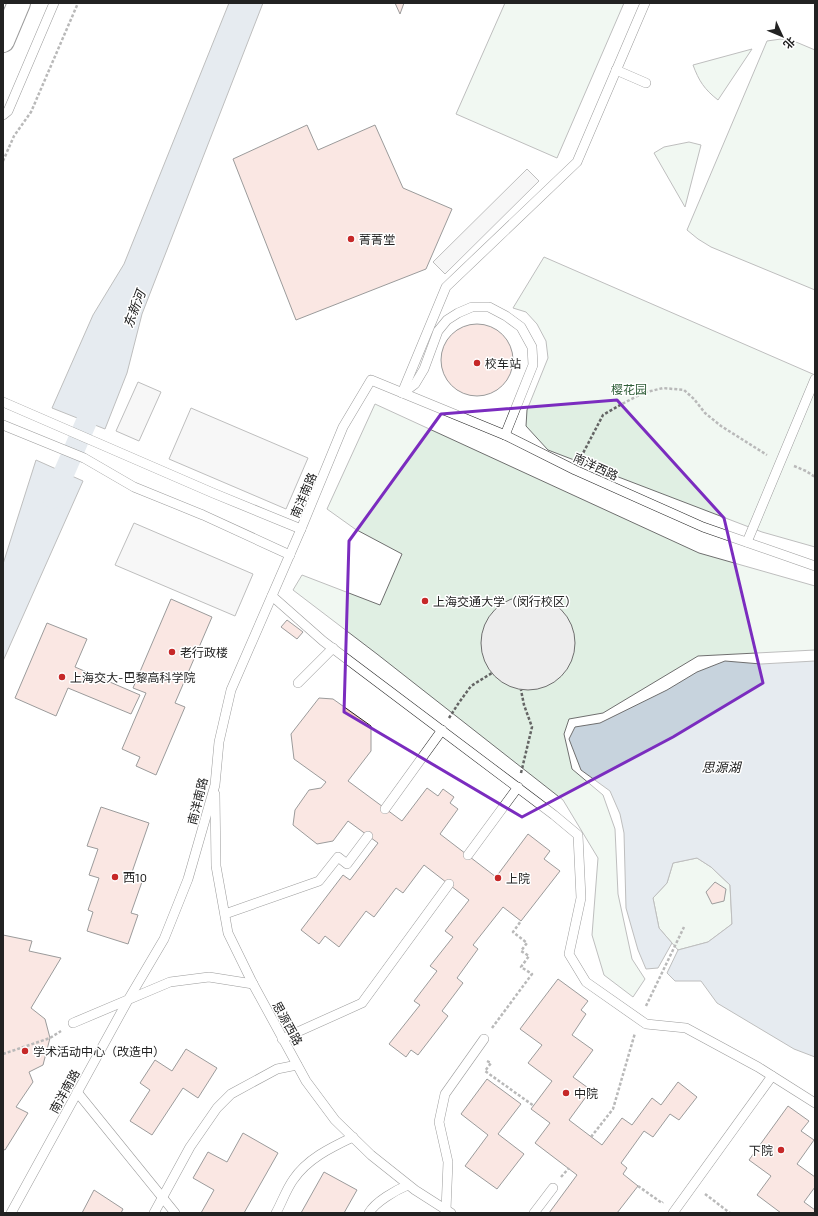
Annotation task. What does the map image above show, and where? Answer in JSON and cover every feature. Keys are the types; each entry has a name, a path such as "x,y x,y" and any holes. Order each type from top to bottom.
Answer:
{"main road":[{"path":"3,41 19,3"}],"lane":[{"path":"3,114 8,111 54,3"},
{"path":"402,393 446,287 578,162 645,3"},
{"path":"616,70 646,84"},
{"path":"402,393 415,384 424,369 438,331 447,320 458,312 472,307 489,307 506,316 521,327 532,347 533,365 505,435"},
{"path":"747,542 815,379"},
{"name":"南洋西路","path":"371,380 505,435 575,470 703,527 815,566"},
{"name":"南洋南路","path":"11,1213 128,1000 164,939 188,880 215,785 219,742 231,690 290,555 343,427 371,380"},
{"path":"3,402 213,493 301,529"},
{"path":"3,426 84,458 134,486 203,515 290,555"},
{"path":"272,596 332,648 554,814 578,835 581,898 569,954 586,982 646,1024 686,1028 772,1076 815,1104"},
{"path":"298,683 332,648"},
{"path":"385,809 442,730"},
{"name":"思源西路","path":"215,785 216,866 228,933 282,1039 306,1081 335,1120 371,1155 408,1185 448,1211"},
{"path":"468,855 518,787"},
{"path":"225,914 319,881 338,857 347,864 368,836"},
{"path":"282,1039 362,1003 449,884"},
{"path":"73,1023 170,982 209,976 253,984"},
{"path":"448,1211 448,1162 439,1122 445,1094 484,1039"},
{"path":"154,1213 190,1147 217,1108 231,1094 277,1068 297,1064"},
{"path":"673,1213 772,1076"},
{"path":"77,1092 175,1213"},
{"path":"276,1213 293,1180 309,1162 352,1137"},
{"path":"369,1213 372,1208 399,1188 408,1185"},
{"path":"534,1213 553,1188"}],"path":[{"path":"3,161 14,136 31,112 78,3"},
{"path":"575,470 603,416 644,393 663,388 684,390 721,426 742,440 781,461 806,471 815,477"},
{"path":"442,730 471,686 492,673"},
{"path":"518,787 532,727 524,706 521,690"},
{"path":"521,921 513,932 527,943 521,951 529,956 521,967 532,974 484,1039 488,1042 488,1050 482,1057 491,1064 485,1071 534,1106"},
{"path":"3,1054 50,1038 73,1023"}],"highlighted area":[{"path":"617,400 724,518 763,683 673,737 522,817 344,712 349,541 441,414"}],"green space":[{"path":"505,3 624,3 557,158 456,114"},
{"path":"781,39 796,42 815,50 815,290 711,247 687,230 767,41"},
{"path":"752,49 718,100 702,84 693,65"},
{"path":"689,142 701,145 685,207 654,153 664,147"},
{"name":"樱花园","path":"544,257 815,375 815,547 762,532 548,450 526,426 527,410 548,358 546,341 537,324 526,312 513,308"},
{"path":"375,404 699,553 815,586 815,650 698,656 603,713 569,719 564,734 572,769 603,795 615,829 618,894 632,959 645,979 633,997 604,975 592,935 598,858 563,800 293,590 302,575 380,605 402,554 355,529 327,509"},
{"path":"697,858 711,867 730,885 732,924 708,942 678,950 659,928 653,898 667,883 673,863"}],"shaded area":[{"path":"527,169 539,181 445,274 433,262"},
{"path":"138,382 161,392 139,441 116,431"},
{"path":"191,408 308,458 286,509 169,459"},
{"path":"134,523 253,574 235,616 115,565"},
{"path":"528,596 546,599 561,610 572,625 575,643 572,661 561,676 546,687 528,690 510,687 495,676 484,661 481,643 484,625 495,610 510,599"}],"water":[{"path":"229,3 263,3 142,314 127,373 105,429 52,408 93,315 124,264"},
{"path":"36,460 83,481 3,661 3,564"},
{"name":"思源湖","path":"725,661 761,664 815,661 815,1057 794,1049 717,1003 701,981 675,981 667,973 678,950 708,942 732,924 730,885 711,867 697,858 673,863 667,883 653,898 659,928 672,943 658,968 646,969 638,950 626,908 624,833 620,814 610,791 581,770 569,739 575,727 600,723 667,690 697,672"}],"building":[{"path":"395,3 404,3 400,14"},
{"name":"菁菁堂","path":"307,125 318,150 375,125 403,188 452,209 426,269 296,320 233,159"},
{"name":"校车站","path":"477,324 497,330 507,340 513,360 507,380 497,390 477,396 457,390 447,380 441,360 447,340 457,330"},
{"name":"老行政楼","path":"171,599 212,617 175,703 185,707 156,775 136,766 140,757 122,749 146,693 133,688"},
{"path":"287,620 303,632 297,639 281,627"},
{"name":"上海交大-巴黎高科学院","path":"47,623 87,639 75,667 140,695 131,714 68,688 56,716 15,698"},
{"name":"上院","path":"319,698 333,699 371,726 371,751 348,781 402,821 427,788 438,796 443,789 454,797 450,803 458,809 440,834 496,877 528,834 550,851 544,859 560,871 521,921 503,907 473,945 478,949 457,978 463,983 442,1011 448,1016 418,1055 411,1050 406,1057 389,1044 420,1005 414,1001 437,971 430,966 453,937 445,931 469,900 424,865 403,893 396,888 374,917 366,911 339,947 325,936 319,944 301,930 343,875 350,880 378,843 348,821 333,841 317,844 293,825 295,810 309,790 321,788 326,782 294,759 291,734"},
{"name":"西10","path":"101,807 149,823 131,875 143,879 131,913 138,915 128,944 87,931 93,912 88,910 99,878 89,875 98,849 87,846"},
{"path":"715,882 726,889 724,901 712,904 706,892"},
{"name":"学术活动中心（改造中）","path":"3,935 32,941 29,951 61,958 31,1008 45,1019 50,1038 43,1065 29,1072 33,1082 16,1107 28,1113 5,1150 3,1149"},
{"name":"中院","path":"558,979 588,1001 581,1010 586,1014 572,1035 593,1050 573,1077 591,1090 569,1120 602,1145 622,1118 632,1125 652,1098 661,1105 678,1082 697,1097 679,1120 670,1114 653,1137 644,1131 621,1163 627,1168 623,1174 638,1186 617,1213 549,1213 577,1175 535,1143 550,1123 531,1109 552,1081 528,1063 542,1045 520,1029"},
{"path":"186,1049 217,1068 198,1098 183,1088 152,1135 130,1121 150,1090 140,1083 155,1060 172,1071"},
{"path":"487,1079 521,1104 498,1134 524,1154 497,1189 465,1166 488,1135 461,1114"},
{"name":"下院","path":"788,1106 809,1121 801,1131 814,1140 797,1164 815,1177 815,1187 804,1202 815,1210 815,1213 781,1213 757,1195 771,1176 749,1160"},
{"path":"243,1133 278,1153 244,1213 201,1213 214,1190 193,1178 208,1152 227,1162"},
{"path":"324,1172 357,1190 344,1213 301,1213"},
{"path":"94,1190 123,1209 121,1213 82,1213"}],"waterway":[{"name":"东新河","path":"53,498 98,395"}],"place":[{"name":"菁菁堂","path":"351,239"},
{"name":"校车站","path":"477,363"},
{"name":"上海交通大学（闵行校区）","path":"425,601"},
{"name":"老行政楼","path":"172,652"},
{"name":"上海交大-巴黎高科学院","path":"62,677"},
{"name":"西10","path":"115,877"},
{"name":"上院","path":"498,878"},
{"name":"学术活动中心（改造中）","path":"25,1051"},
{"name":"中院","path":"566,1093"},
{"name":"下院","path":"781,1150"}]}
